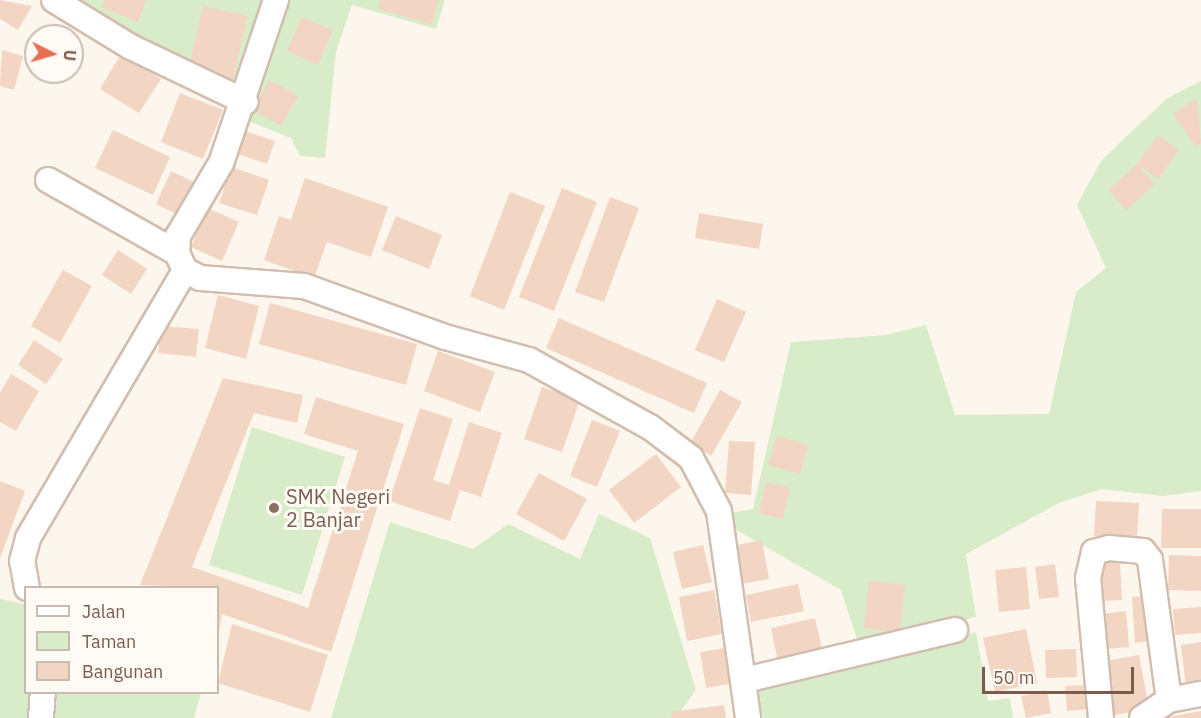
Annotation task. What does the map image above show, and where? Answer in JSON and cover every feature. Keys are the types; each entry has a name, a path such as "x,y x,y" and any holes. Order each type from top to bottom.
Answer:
{"street":[{"path":"54,0 131,47 246,102"},
{"path":"27,586 22,561 28,538 181,262 178,236 221,163 246,102 276,0"},
{"path":"48,180 181,262 200,278 304,286 445,337 530,360 650,427 691,458 719,511 745,680 748,718"},
{"path":"1101,718 1088,578 1094,552 1109,548 1143,551 1150,560 1169,700"},
{"path":"745,680 955,630"},
{"path":"42,718 43,694"},
{"path":"1142,718 1169,700 1201,694"}],"green space":[{"path":"65,0 445,0 436,29 352,5 336,52 325,158 300,156 291,138 248,121 253,99"},
{"path":"1201,81 1201,491 1163,496 1102,489 1059,503 966,554 976,617 858,642 841,590 733,528 730,513 753,509 791,342 886,335 926,325 955,415 1049,414 1076,292 1106,268 1077,205 1101,161 1166,99"},
{"path":"252,427 345,457 302,595 209,565"},
{"path":"599,514 650,538 696,690 676,718 331,718 390,522 473,549 508,524 580,559"},
{"path":"0,599 24,604 24,694 201,694 194,718 0,718"},
{"path":"976,632 988,701 1010,698 1013,718 763,718 755,686"}],"building":[{"path":"0,0 32,6 18,30 0,19"},
{"path":"104,0 146,0 138,22 101,7"},
{"path":"381,0 439,0 432,24 378,9"},
{"path":"203,6 248,16 232,82 188,71"},
{"path":"302,17 333,30 318,65 287,51"},
{"path":"2,50 23,56 14,90 0,86"},
{"path":"121,54 161,79 139,113 100,89"},
{"path":"269,80 298,96 281,126 252,110"},
{"path":"180,93 223,110 203,159 161,142"},
{"path":"1197,98 1201,143 1196,147 1173,114"},
{"path":"113,130 170,157 153,195 95,168"},
{"path":"242,130 275,141 267,164 235,153"},
{"path":"1158,135 1179,150 1158,179 1137,164"},
{"path":"1137,164 1155,184 1126,210 1108,190"},
{"path":"231,167 269,180 257,215 219,203"},
{"path":"171,171 196,183 181,216 156,204"},
{"path":"305,178 388,207 371,257 327,242 314,278 264,260 279,216 291,220"},
{"path":"562,188 597,202 554,311 519,297"},
{"path":"510,192 545,206 504,310 470,296"},
{"path":"610,197 639,208 604,302 575,292"},
{"path":"207,208 239,222 222,261 191,247"},
{"path":"699,213 763,224 759,249 695,238"},
{"path":"396,216 442,235 429,269 382,250"},
{"path":"118,250 147,269 131,294 102,275"},
{"path":"63,270 92,286 60,343 31,326"},
{"path":"218,295 259,306 246,359 205,348"},
{"path":"717,299 746,312 724,362 695,350"},
{"path":"270,303 417,344 406,385 259,344"},
{"path":"559,318 707,383 694,413 546,348"},
{"path":"161,326 199,329 196,357 158,353"},
{"path":"34,340 63,359 46,384 18,365"},
{"path":"438,351 495,372 480,412 424,391"},
{"path":"11,374 39,391 16,431 0,422 0,393"},
{"path":"223,378 303,395 297,423 254,413 192,567 308,608 358,451 304,434 316,397 404,424 331,652 222,614 219,632 219,586 140,585"},
{"path":"542,387 580,400 562,452 524,439"},
{"path":"720,390 742,402 711,456 690,444"},
{"path":"420,408 453,419 433,480 449,485 469,422 502,433 481,497 460,490 450,521 389,501"},
{"path":"592,420 620,431 597,487 570,476"},
{"path":"777,436 808,445 800,474 768,465"},
{"path":"729,441 755,442 751,495 725,493"},
{"path":"656,454 681,487 634,523 609,490"},
{"path":"539,473 587,499 564,541 516,514"},
{"path":"0,481 25,491 0,558"},
{"path":"766,482 790,487 783,519 759,513"},
{"path":"1096,501 1139,503 1137,538 1094,536"},
{"path":"1162,509 1201,509 1201,548 1161,548"},
{"path":"762,540 769,579 741,584 733,546"},
{"path":"703,545 712,582 682,589 673,552"},
{"path":"1169,555 1201,556 1201,591 1168,590"},
{"path":"1120,561 1122,600 1103,601 1100,562"},
{"path":"1055,564 1059,597 1039,599 1035,567"},
{"path":"1026,567 1030,609 999,612 995,570"},
{"path":"869,581 905,585 899,632 864,628"},
{"path":"798,584 804,611 751,622 746,595"},
{"path":"714,590 722,634 687,641 679,597"},
{"path":"1147,596 1151,641 1135,643 1132,597"},
{"path":"1201,607 1201,633 1175,635 1173,609"},
{"path":"1126,611 1129,647 1105,649 1102,614"},
{"path":"815,618 823,653 778,663 771,628"},
{"path":"232,624 328,655 310,712 219,683"},
{"path":"1026,629 1037,683 995,692 983,638"},
{"path":"1201,642 1201,685 1186,687 1181,645"},
{"path":"725,648 730,684 706,688 700,652"},
{"path":"1076,649 1077,677 1046,678 1045,650"},
{"path":"1139,655 1149,708 1111,716 1101,662"},
{"path":"1088,685 1090,709 1067,711 1065,686"},
{"path":"1047,690 1051,713 1026,718 1021,696"},
{"path":"724,705 726,718 672,718 671,712"},
{"path":"1201,711 1201,718 1168,718 1168,717"}],"place":[{"name":"SMK Negeri 2 Banjar","path":"274,508"}]}
